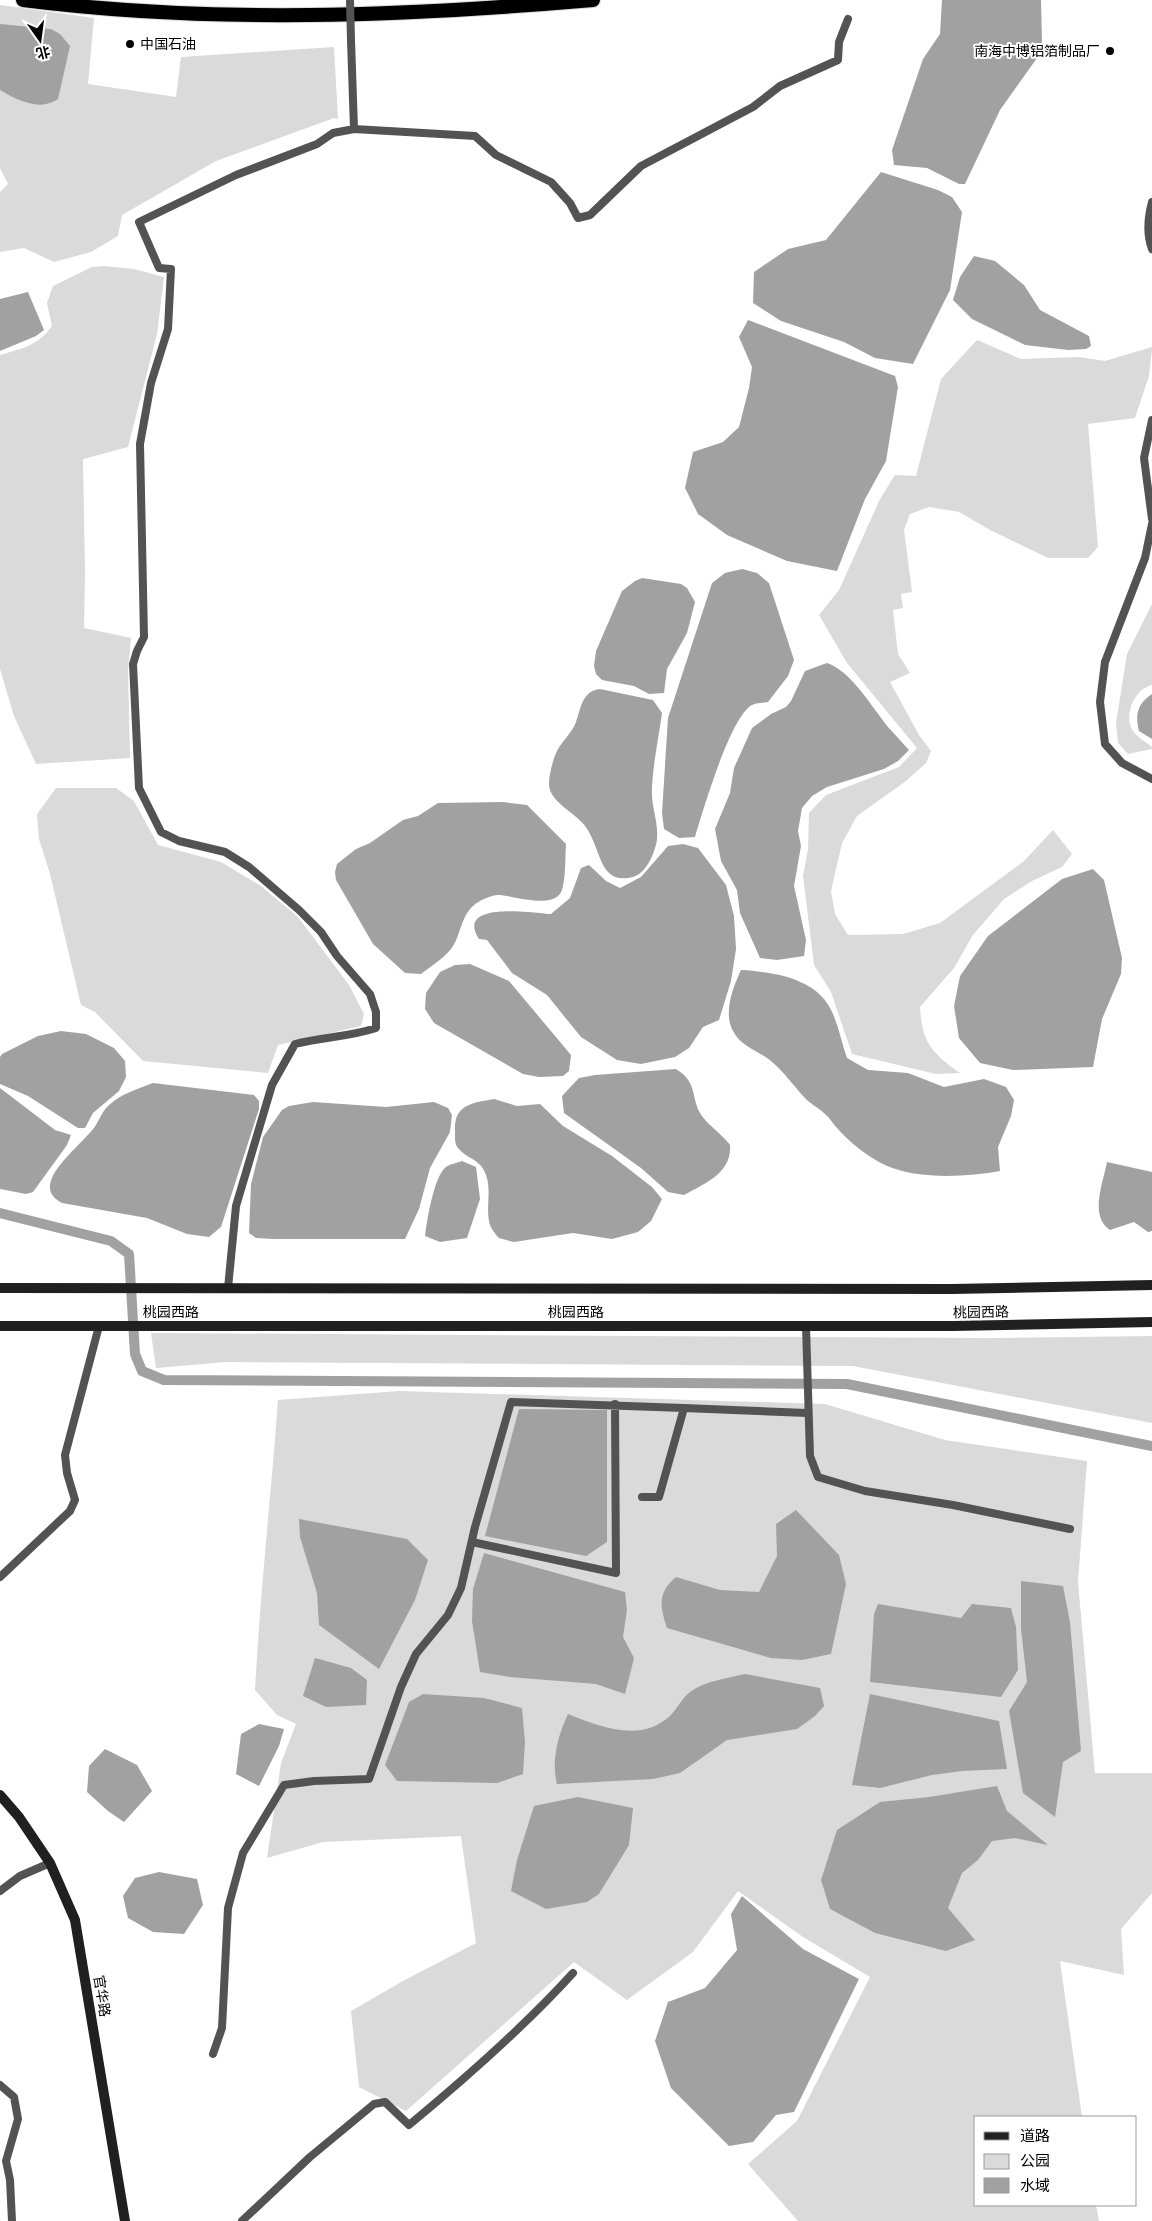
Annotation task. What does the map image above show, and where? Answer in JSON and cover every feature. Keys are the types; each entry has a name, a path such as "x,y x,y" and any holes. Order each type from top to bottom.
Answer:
{"highway":[{"path":"23,0 88,8 191,14 349,16 495,8 593,0"}],"main road":[{"name":"桃园西路","path":"0,1288 952,1289 1152,1285"},
{"name":"桃园西路","path":"0,1326 952,1326 1152,1322"},
{"name":"官华路","path":"0,1796 19,1817 50,1863 75,1920 125,2221"}],"street":[{"path":"350,0 354,129"},
{"path":"228,1288 236,1206 272,1085 295,1044 318,1038 361,1033 376,1028 376,1012 370,994 337,956 321,932 299,910 250,867 225,852 179,841 160,832 139,788 133,664 136,651 144,637 140,444 151,383 168,329 171,269 159,268 139,222 236,175 317,144 333,133 354,129 475,136 496,155 551,182 570,203 578,218 590,215 641,166 753,108 780,86 838,60 839,42 848,19"},
{"path":"1152,202 1149,212 1148,238 1152,249"},
{"path":"1152,420 1144,458 1152,519"},
{"path":"1152,524 1145,558 1105,662 1100,702 1105,744 1122,764 1152,779"},
{"path":"0,1577 70,1511 75,1500 67,1473 65,1455 99,1326"},
{"path":"806,1326 810,1456 818,1477 865,1491 953,1505 1070,1529"},
{"path":"213,2054 222,2028 228,1908 243,1853 284,1785 314,1781 369,1779 401,1687 416,1654 448,1616 461,1588 511,1402 615,1404 808,1413"},
{"path":"472,1542 616,1573 615,1404"},
{"path":"642,1497 659,1497 684,1408"},
{"path":"0,1891 20,1876 50,1863"},
{"path":"242,2221 310,2157 374,2104 385,2102 409,2125 464,2080 537,2012 573,1973"},
{"path":"0,2086 14,2097 18,2119 6,2161 10,2180 12,2221"}],"green space":[{"path":"0,5 94,18 88,84 176,97 181,57 334,47 338,119 334,118 216,161 122,215 118,236 91,252 54,262 24,248 0,252 0,192 8,184 0,168"},
{"path":"104,266 134,269 164,277 157,334 128,447 83,459 84,628 131,638 128,670 130,758 36,764 14,716 0,669 0,355 35,342 52,326 47,303 53,286 92,267"},
{"path":"977,340 1021,359 1079,357 1105,361 1152,347 1152,349 1149,376 1135,418 1088,424 1098,547 1088,558 1048,558 990,530 959,512 929,507 910,514 904,530 912,592 901,594 903,608 893,610 898,654 910,673 890,682 919,735 931,751 926,763 906,781 857,816 842,843 831,891 835,914 848,935 903,934 940,923 1024,861 1053,830 1072,854 1062,867 1032,881 1004,899 973,935 954,968 920,1007 923,1030 930,1046 942,1059 960,1073 936,1074 852,1054 831,992 814,965 803,876 808,849 809,813 826,795 899,767 917,748 847,663 819,615 839,590 880,499 895,475 916,476 941,379"},
{"path":"1152,604 1152,685 1135,697 1129,718 1133,731 1152,749 1128,754 1118,743 1116,723 1127,654"},
{"path":"56,788 116,788 134,801 158,845 221,862 261,886 298,917 349,985 364,1014 361,1026 278,1045 268,1073 143,1061 95,1012 81,1005 50,874 39,839 37,814"},
{"path":"151,1333 988,1338 1152,1336 1152,1423 853,1366 226,1362 156,1368"},
{"path":"399,1391 825,1404 945,1440 1087,1461 1078,1582 1095,1773 1152,1773 1152,1893 1121,1929 1124,1975 1060,1961 1082,2116 974,2116 974,2206 1096,2206 1099,2221 798,2221 748,2164 797,2121 870,1977 803,1937 738,1891 693,1952 627,2000 574,1962 406,2111 359,2087 351,2011 403,1981 476,1943 461,1836 323,1842 267,1858 281,1763 296,1724 277,1715 255,1690 278,1400"}],"water":[{"path":"942,0 1041,0 1042,42 1037,58 1000,110 965,184 959,184 927,168 894,165 892,150 923,59 940,34"},
{"path":"0,24 51,29 60,34 70,46 58,99 51,103 36,105 21,101 0,90"},
{"path":"881,172 938,190 952,197 962,212 950,290 913,364 875,358 844,342 781,321 753,303 754,272 788,249 826,240"},
{"path":"974,256 995,261 1024,285 1040,310 1089,336 1091,346 1086,349 1068,350 1025,345 972,319 953,300 960,277"},
{"path":"28,292 44,330 36,336 0,351 0,299"},
{"path":"748,320 895,376 898,387 886,461 865,499 837,571 787,561 727,535 698,514 685,488 693,452 723,442 739,427 749,388 752,367 739,337"},
{"path":"742,569 757,573 769,583 794,660 788,676 768,702 752,705 744,713 726,745 695,837 679,838 664,829 662,813 668,718 712,583 725,573"},
{"path":"642,578 681,584 687,588 695,602 687,633 667,669 664,693 649,694 634,686 602,680 596,674 594,666 596,651 622,591"},
{"path":"827,663 836,667 853,681 888,727 909,750 898,761 884,769 827,787 812,796 802,808 798,831 801,846 794,886 806,940 804,956 777,960 760,958 740,913 737,890 721,861 715,829 730,793 734,768 752,728 771,714 786,707 791,701 805,671"},
{"path":"600,689 653,700 662,713 652,787 657,842 647,866 641,873 633,877 622,878 613,876 607,871 585,826 558,802 550,790 550,772 559,747 574,726 583,701 589,693"},
{"path":"1152,694 1152,739 1139,731 1137,715 1140,706"},
{"path":"503,802 527,805 566,844 565,873 562,890 558,896 551,900 542,901 498,895 481,900 465,916 454,944 444,956 421,974 405,973 373,944 336,880 337,864 356,849 370,843 403,820 418,816 438,803"},
{"path":"683,844 698,848 726,885 734,916 736,949 731,981 719,1020 703,1027 689,1048 675,1057 641,1064 617,1060 581,1037 547,995 512,973 487,940 479,939 474,927 477,918 500,911 551,914 570,898 581,868 589,865 606,881 620,888 641,877 668,846"},
{"path":"1093,869 1104,880 1122,958 1121,974 1102,1019 1093,1067 1013,1070 980,1063 959,1038 954,1006 960,976 988,936 1062,879"},
{"path":"470,964 509,981 571,1055 569,1071 563,1076 539,1077 523,1074 434,1023 425,1009 426,993 440,972 455,965"},
{"path":"741,970 781,975 794,979 817,992 833,1014 847,1058 868,1070 908,1073 944,1087 984,1079 1006,1087 1014,1100 1011,1116 998,1147 1000,1171 958,1176 912,1173 885,1165 859,1149 827,1116 806,1099 776,1065 745,1045 736,1036 730,1024 729,1008 732,992"},
{"path":"61,1031 86,1034 114,1048 125,1061 126,1077 119,1091 93,1113 85,1128 78,1128 28,1096 0,1084 0,1057 2,1054 38,1036"},
{"path":"676,1069 688,1080 698,1110 702,1116 730,1145 727,1163 722,1170 716,1176 684,1195 668,1192 641,1168 564,1113 562,1096 579,1078 595,1075"},
{"path":"153,1083 254,1095 259,1101 259,1109 221,1227 209,1237 187,1234 147,1218 62,1203 50,1191 52,1178 56,1171 68,1155 94,1128 107,1107 124,1095"},
{"path":"0,1088 55,1130 71,1135 67,1145 33,1192 26,1194 0,1189"},
{"path":"494,1099 517,1106 540,1104 563,1126 612,1156 652,1187 662,1199 651,1221 638,1232 612,1239 573,1233 514,1242 499,1238 490,1225 488,1181 484,1170 477,1162 459,1149 455,1138 456,1121 461,1110 472,1104"},
{"path":"313,1102 386,1107 434,1102 448,1108 452,1115 450,1132 430,1168 419,1209 405,1239 273,1239 256,1238 249,1233 251,1184 263,1137 282,1110 289,1106"},
{"path":"462,1161 476,1167 480,1199 467,1238 440,1242 425,1236 432,1199 442,1172 446,1167"},
{"path":"1107,1162 1152,1172 1152,1231 1148,1232 1134,1222 1110,1230 1104,1224 1100,1216 1099,1199"},
{"path":"519,1409 607,1410 607,1542 586,1556 485,1536"},
{"path":"796,1510 839,1555 846,1584 831,1654 802,1660 771,1658 667,1628 662,1606 663,1594 676,1577 720,1590 759,1592 777,1556 776,1524"},
{"path":"299,1519 407,1539 428,1560 415,1600 379,1669 319,1625 317,1593 300,1537"},
{"path":"484,1553 625,1592 627,1610 623,1637 634,1658 625,1694 596,1684 510,1677 480,1672 472,1621 473,1589"},
{"path":"1021,1581 1063,1586 1070,1622 1081,1751 1063,1762 1055,1817 1023,1793 1009,1711 1027,1682 1021,1629"},
{"path":"878,1604 961,1618 972,1604 1011,1608 1016,1627 1018,1670 1001,1697 870,1682 874,1614"},
{"path":"315,1658 351,1668 367,1680 366,1705 326,1707 303,1696"},
{"path":"745,1674 820,1688 824,1706 815,1716 797,1729 727,1740 680,1773 653,1779 557,1784 555,1775 556,1748 568,1714 594,1724 620,1730 646,1729 670,1716 687,1694 696,1688 717,1680"},
{"path":"423,1694 484,1698 522,1708 525,1742 523,1774 497,1783 397,1781 385,1765 409,1702"},
{"path":"870,1694 999,1721 1007,1769 962,1771 932,1775 880,1788 852,1785"},
{"path":"259,1724 284,1729 279,1746 259,1786 236,1774 241,1734"},
{"path":"105,1749 137,1765 152,1791 124,1822 108,1811 87,1792 89,1766"},
{"path":"997,1786 1007,1811 1048,1845 1015,1838 992,1841 978,1860 962,1873 948,1908 975,1940 946,1951 875,1933 830,1909 821,1880 837,1830 880,1802 929,1797"},
{"path":"578,1797 633,1808 629,1845 599,1894 587,1902 546,1909 511,1891 517,1860 534,1806"},
{"path":"159,1872 197,1879 203,1905 184,1934 153,1932 128,1918 123,1896 135,1878"},
{"path":"742,1896 803,1949 859,1979 794,2112 776,2115 753,2142 729,2146 671,2088 655,2041 668,2002 705,1988 737,1950 731,1914"}],"waterway":[{"path":"0,1213 111,1241 129,1254 135,1354 142,1371 164,1380 847,1384 1152,1446"}],"place":[{"name":"中国石油","path":"130,44"},
{"name":"南海中博铝箔制品厂","path":"1110,51"}]}
